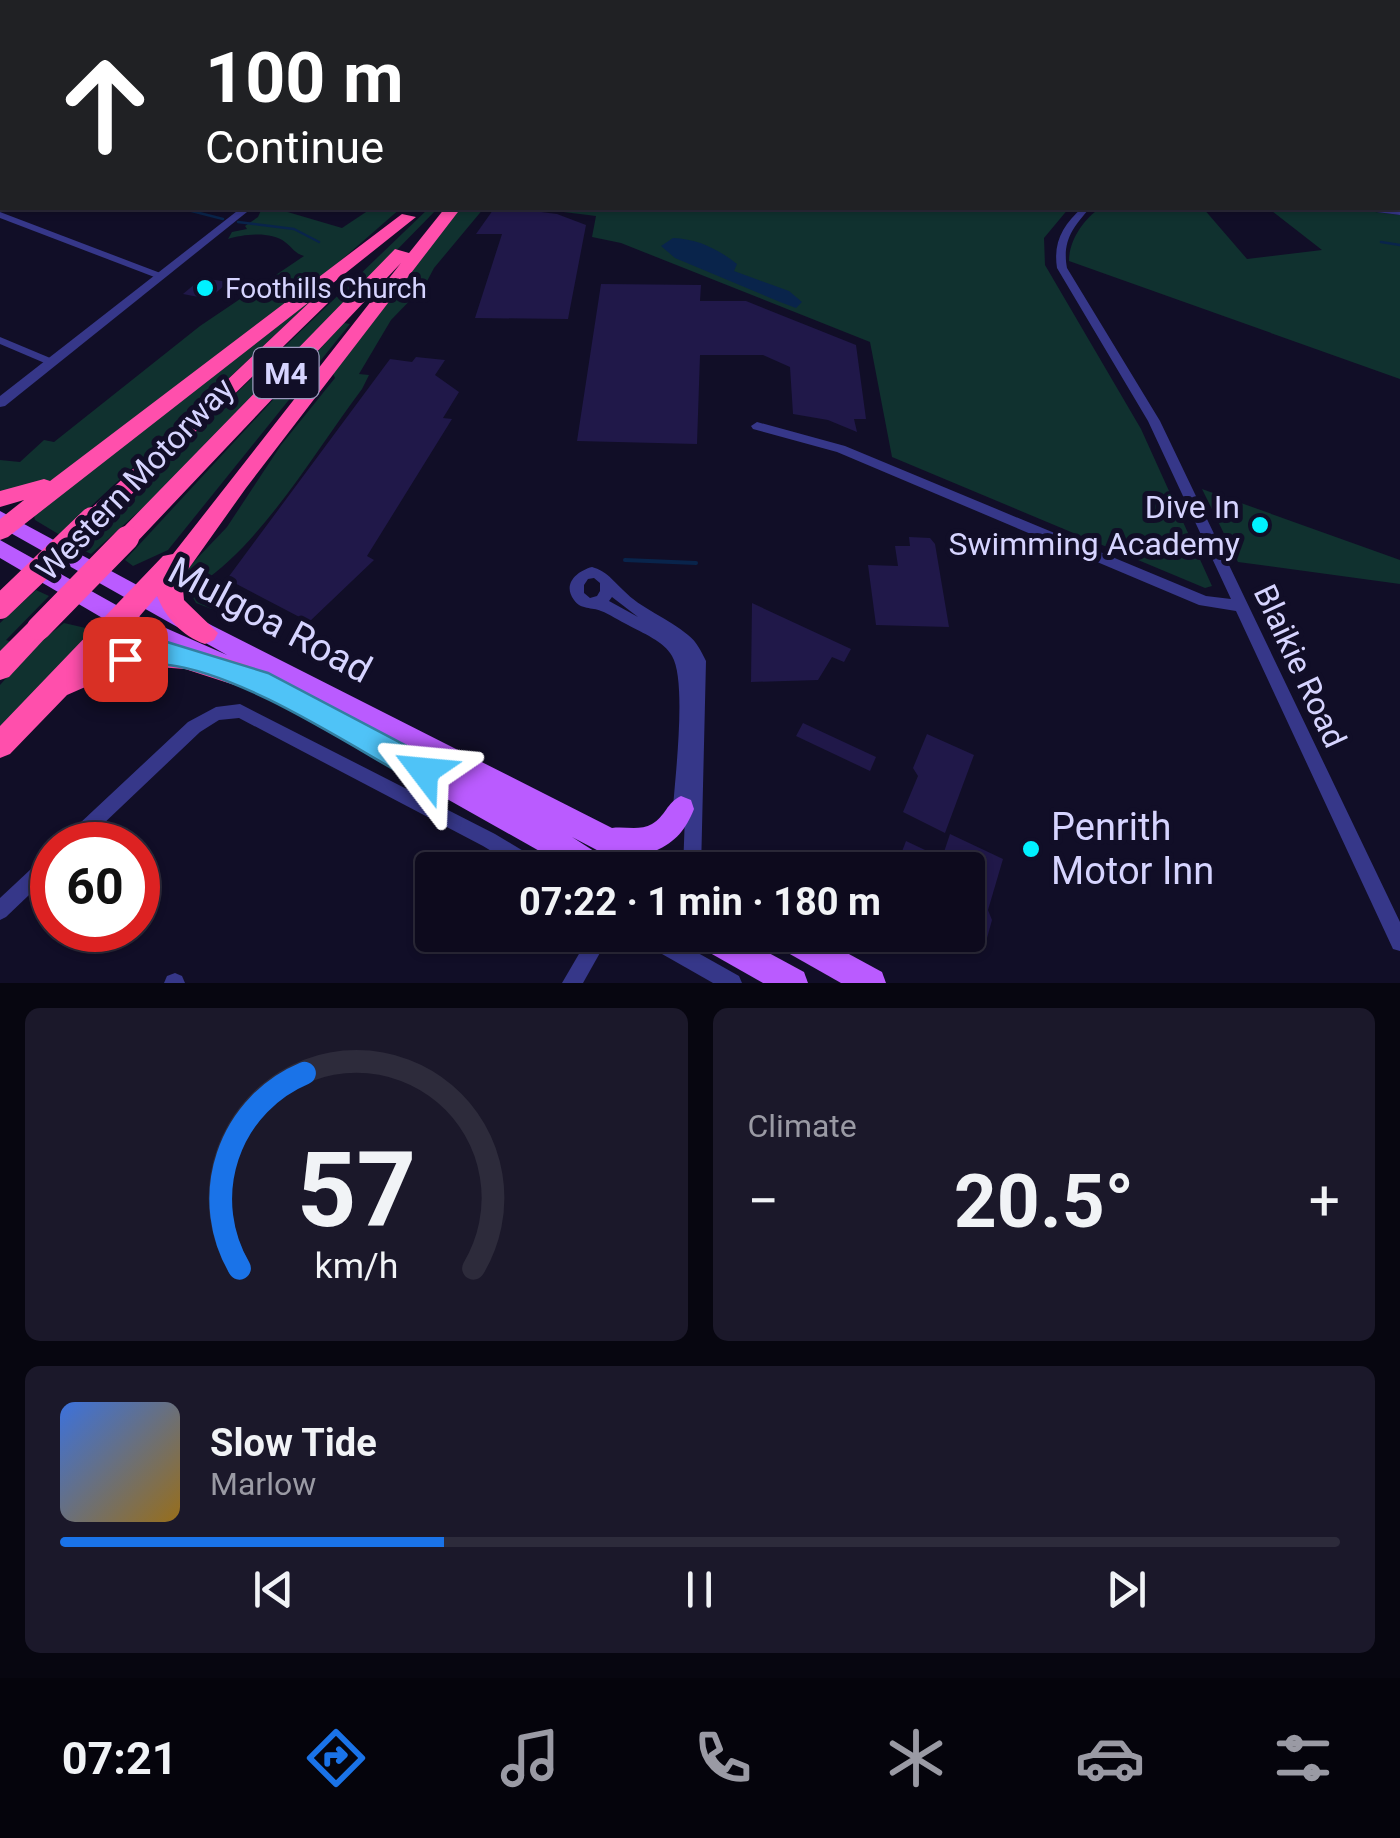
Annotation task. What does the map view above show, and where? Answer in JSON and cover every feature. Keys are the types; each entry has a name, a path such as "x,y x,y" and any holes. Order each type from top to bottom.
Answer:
{"highway":[{"name":"Western Motorway","path":"0,669 443,210"},
{"path":"205,633 173,608 168,590 170,576 210,519 451,210"},
{"name":"Western Motorway","path":"0,607 414,212"},
{"name":"M4","path":"3,524 414,212"},
{"name":"M4","path":"0,499 32,493 68,475"},
{"path":"0,745 101,642 210,519"},
{"path":"22,724 62,689 88,673 150,653 167,653 259,681"}],"main road":[{"name":"Mulgoa Road","path":"3,524 627,852"},
{"name":"Mulgoa Road","path":"0,548 120,617 259,681 571,852"},
{"path":"599,838 641,843 657,839 670,830 682,809"},
{"path":"737,952 793,983"},
{"path":"815,952 871,983"}],"street":[{"path":"0,403 244,210"},
{"name":"Blaikie Road","path":"1084,210 1065,232 1058,248 1062,268 1154,421 1400,942"},
{"path":"0,214 160,276"},
{"path":"0,340 51,362"},
{"path":"757,426 841,449 1204,601 1242,606"},
{"path":"682,809 687,692 681,657 672,646 597,601 580,598 575,590 578,582 597,574 619,598 690,644 700,661 693,852"},
{"path":"597,601 606,596 610,584"},
{"path":"94,822 194,727 216,714 240,710 509,852"},
{"path":"0,911 30,882"},
{"path":"572,983 591,952"},
{"path":"678,952 732,983"}],"green space":[{"path":"261,210 281,210 342,228 369,210 399,210 323,276 60,475 42,486 0,491 0,460 20,462 44,440 54,442 200,326 304,256 272,236 228,239 232,232 247,229 245,226"},
{"path":"427,210 436,210 155,497 91,554 79,548 106,523 115,520 176,451"},
{"path":"458,210 482,210 434,268 425,285 391,320 359,374 369,375 362,389 288,494 246,544 201,583 199,589 205,597 217,597 234,609 230,616 196,603 185,583 187,569 227,527 281,445 335,378 333,374"},
{"path":"547,210 1067,210 1044,238 1045,265 1141,429 1212,586 1205,588 892,457 870,342 621,243 592,237 596,216"},
{"path":"1098,210 1205,210 1247,259 1322,250 1271,210 1359,210 1400,215 1400,379 1069,261 1078,231"},
{"path":"318,295 60,535 35,520 33,511"},
{"path":"344,323 350,324 168,550 133,566 125,560"},
{"name":"Dive In Swimming Academy","path":"1202,489 1400,560 1400,584 1238,562"},
{"path":"36,590 49,596 6,640 11,642 0,654 0,623"},
{"path":"64,623 90,629 56,677 0,732 0,685 36,645"}],"water":[{"path":"673,238 715,249 737,264 734,271 789,291 802,302 796,308 675,258 661,246"}],"building":[{"path":"493,210 557,214 586,225 568,319 475,318 502,234 476,234"},
{"name":"Foothills Church","path":"202,278 228,282 209,299 183,294"},
{"path":"601,284 701,285 700,301 746,301 856,345 866,419 854,419 857,432 828,420 793,414 790,367 763,355 700,355 697,444 577,441"},
{"path":"416,357 445,360 435,375 459,392 443,418 452,419 367,556 374,560 309,622 227,579 390,359 412,362"},
{"path":"909,537 930,538 935,544 949,627 876,625 868,565 898,566 895,546 910,546"},
{"path":"752,603 851,649 844,662 832,657 818,680 751,682"},
{"path":"803,723 876,757 870,771 796,736"},
{"path":"927,734 974,755 945,833 903,812 918,776 913,768"},
{"path":"950,834 1003,859 988,910 992,920 985,945 985,852 944,852"},
{"path":"906,841 929,852 902,852"}],"waterway":[{"path":"188,210 223,219"},
{"path":"238,222 294,229 319,242"},
{"path":"1381,242 1400,245"},
{"path":"625,560 696,563"}],"place":[{"name":"Foothills Church","path":"205,288"},
{"name":"Dive In Swimming Academy","path":"1260,525"},
{"name":"Penrith Motor Inn","path":"1031,849"}],"route":[{"path":"125,659 167,653 259,681 424,771"}]}
